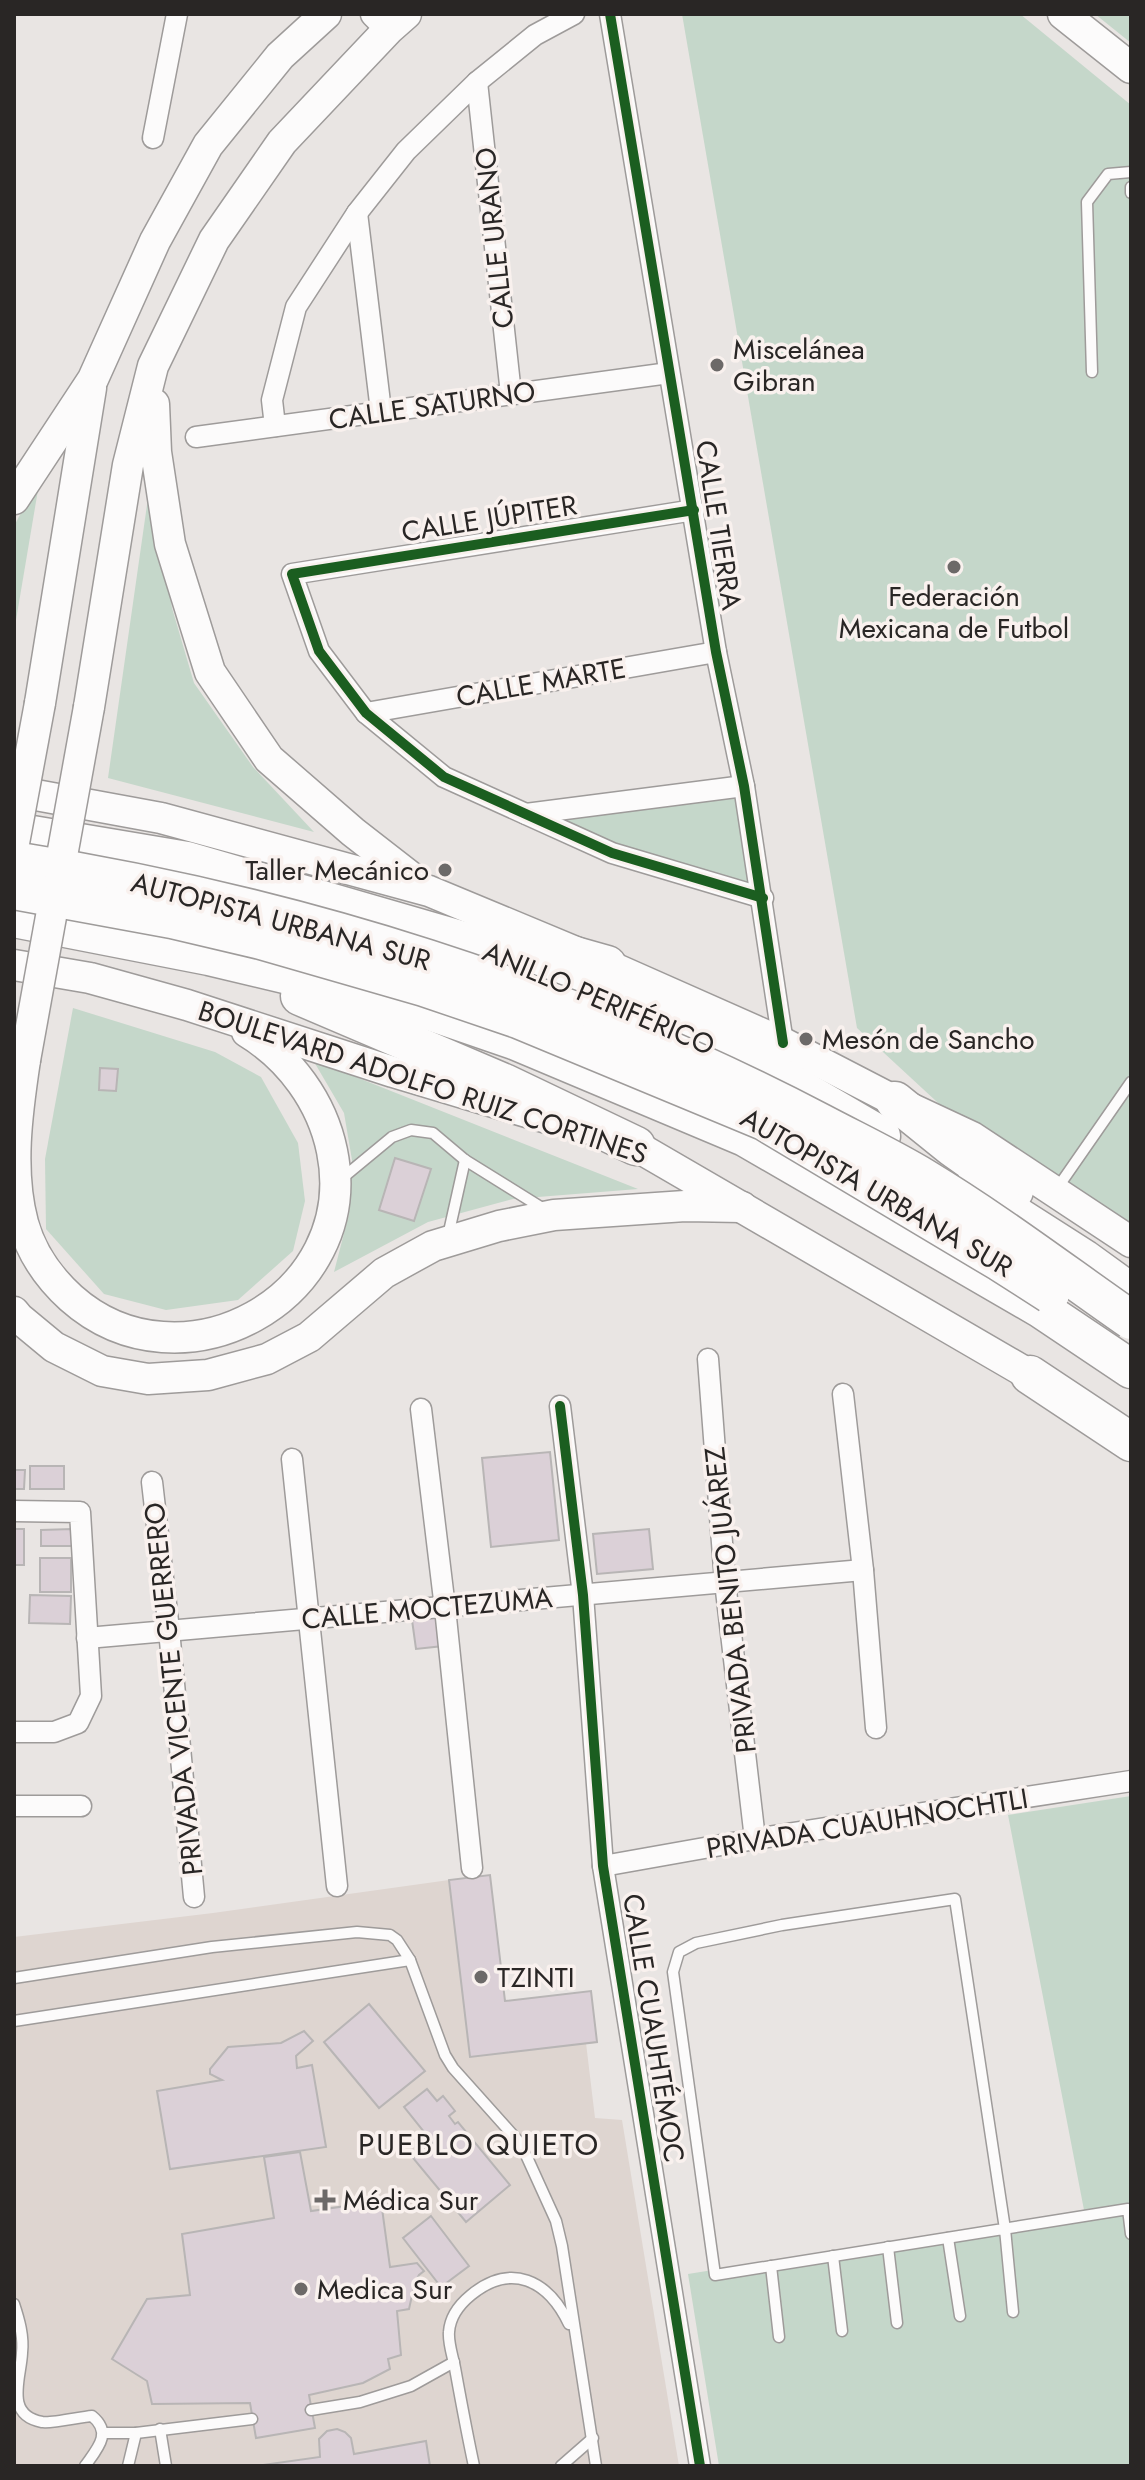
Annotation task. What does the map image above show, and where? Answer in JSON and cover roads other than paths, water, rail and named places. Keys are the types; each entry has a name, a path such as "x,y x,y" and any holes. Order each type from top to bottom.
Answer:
{"highway":[{"name":"ANILLO PERIFÉRICO","path":"14,832 187,861 474,944 535,967 646,1014 778,1076 959,1180 1064,1245 1131,1293"},
{"name":"AUTOPISTA URBANA SUR","path":"14,861 178,891 286,916 476,974 611,1026 749,1087 922,1177 1131,1320"},
{"path":"187,861 315,881 607,965"},
{"name":"AUTOPISTA URBANA SUR","path":"14,890 172,919 261,940 424,987 532,1025 764,1121 1000,1262 1131,1346"},
{"path":"14,918 209,956 418,1007 514,1040 745,1137 1040,1308 1131,1369"},
{"path":"209,956 504,1083 636,1146"},
{"path":"895,1101 952,1147 1058,1223 1131,1286"},
{"path":"1030,1375 1131,1442"}],"main road":[{"path":"14,499 93,379 155,241 208,145 280,56 326,14"},
{"path":"1063,14 1131,68"},
{"path":"187,1005 222,1018 255,1037 292,1071 314,1101 329,1135 334,1159 333,1209 316,1255 294,1286 266,1310 245,1323 221,1332 197,1337 147,1336 100,1320 61,1289 45,1270 24,1225 18,1201 16,1166 19,1096 89,707 128,465 153,366 214,240 282,142 390,19"},
{"path":"153,366 156,452 170,544 210,672 269,759 353,832 429,891"},
{"path":"14,843 93,379"},
{"path":"14,791 161,818 429,891 783,1043 972,1137 1131,1242"},
{"name":"BOULEVARD ADOLFO RUIZ CORTINES","path":"14,965 90,978 187,1005 636,1146 1030,1375 1131,1461"},
{"path":"14,1312 54,1347 102,1371 148,1379 208,1375 267,1359 309,1337 384,1273 433,1246 499,1226 554,1215 685,1206 744,1207"}],"street":[{"path":"153,138 177,14"},
{"path":"275,426 272,400 296,307 357,213 406,151 477,82 535,35 574,14"},
{"name":"CALLE TIERRA","path":"610,14 716,652 763,898 783,1043"},
{"name":"CALLE URANO","path":"477,82 511,394"},
{"path":"357,213 381,411"},
{"name":"CALLE SATURNO","path":"196,437 669,373"},
{"name":"CALLE JÚPITER","path":"366,713 319,651 292,574 694,510"},
{"name":"CALLE MARTE","path":"366,713 716,652"},
{"path":"366,713 444,777 612,853 763,898"},
{"path":"524,814 744,786"},
{"name":"PRIVADA BENITO JUÁREZ","path":"708,1359 725,1582 755,1839"},
{"path":"843,1394 863,1570 876,1728"},
{"name":"CALLE CUAUHTÉMOC","path":"560,1406 583,1595 603,1866 700,2466"},
{"path":"421,1409 472,1868"},
{"path":"292,1459 337,1886"},
{"name":"PRIVADA VICENTE GUERRERO","path":"152,1482 194,1897"},
{"path":"14,1511 80,1512 91,1696 78,1723 54,1732 14,1732"},
{"name":"CALLE MOCTEZUMA","path":"87,1638 863,1570"},
{"name":"PRIVADA CUAUHNOCHTLI","path":"603,1866 755,1839 1131,1781"},
{"path":"14,1806 81,1806"}],"lane":[{"path":"1092,372 1087,202 1108,174 1131,172"},
{"path":"1055,1192 1131,1082"},
{"path":"335,1184 392,1137 411,1130 433,1133 465,1160 554,1215"},
{"path":"446,1243 465,1160"},
{"path":"1013,2312 1005,2229 955,1899 696,1943 679,1952 673,1972 715,2275 888,2247 1005,2229 1128,2209 1131,2234"},
{"path":"14,1978 212,1947 357,1932 390,1935 397,1940 410,1960 453,2068 521,2144 556,2221 596,2466"},
{"path":"14,2021 410,1960"},
{"path":"948,2238 960,2316"},
{"path":"888,2247 897,2323"},
{"path":"833,2256 842,2331"},
{"path":"771,2266 779,2337"},
{"path":"485,2466 474,2463 448,2336 456,2312 488,2282 503,2277 518,2277 540,2287 568,2321 574,2337"},
{"path":"14,2304 23,2351 17,2390 20,2408 26,2415 43,2423 92,2416 100,2422 103,2440 85,2466"},
{"path":"311,2410 360,2402 411,2386 454,2362"},
{"path":"104,2433 136,2433 252,2419"},
{"path":"160,2429 166,2466"},
{"path":"128,2466 136,2433"},
{"path":"561,2466 593,2438"}],"place":[{"name":"Miscelánea Gibran","path":"717,365"},
{"name":"Federación Mexicana de Futbol","path":"954,567"},
{"name":"Taller Mecánico","path":"445,870"},
{"name":"Mesón de Sancho","path":"806,1039"},
{"name":"TZINTI","path":"481,1977"},
{"name":"Médica Sur","path":"325,2200"},
{"name":"Medica Sur","path":"301,2289"}],"district":[{"name":"PUEBLO QUIETO","path":"479,2145"}]}
